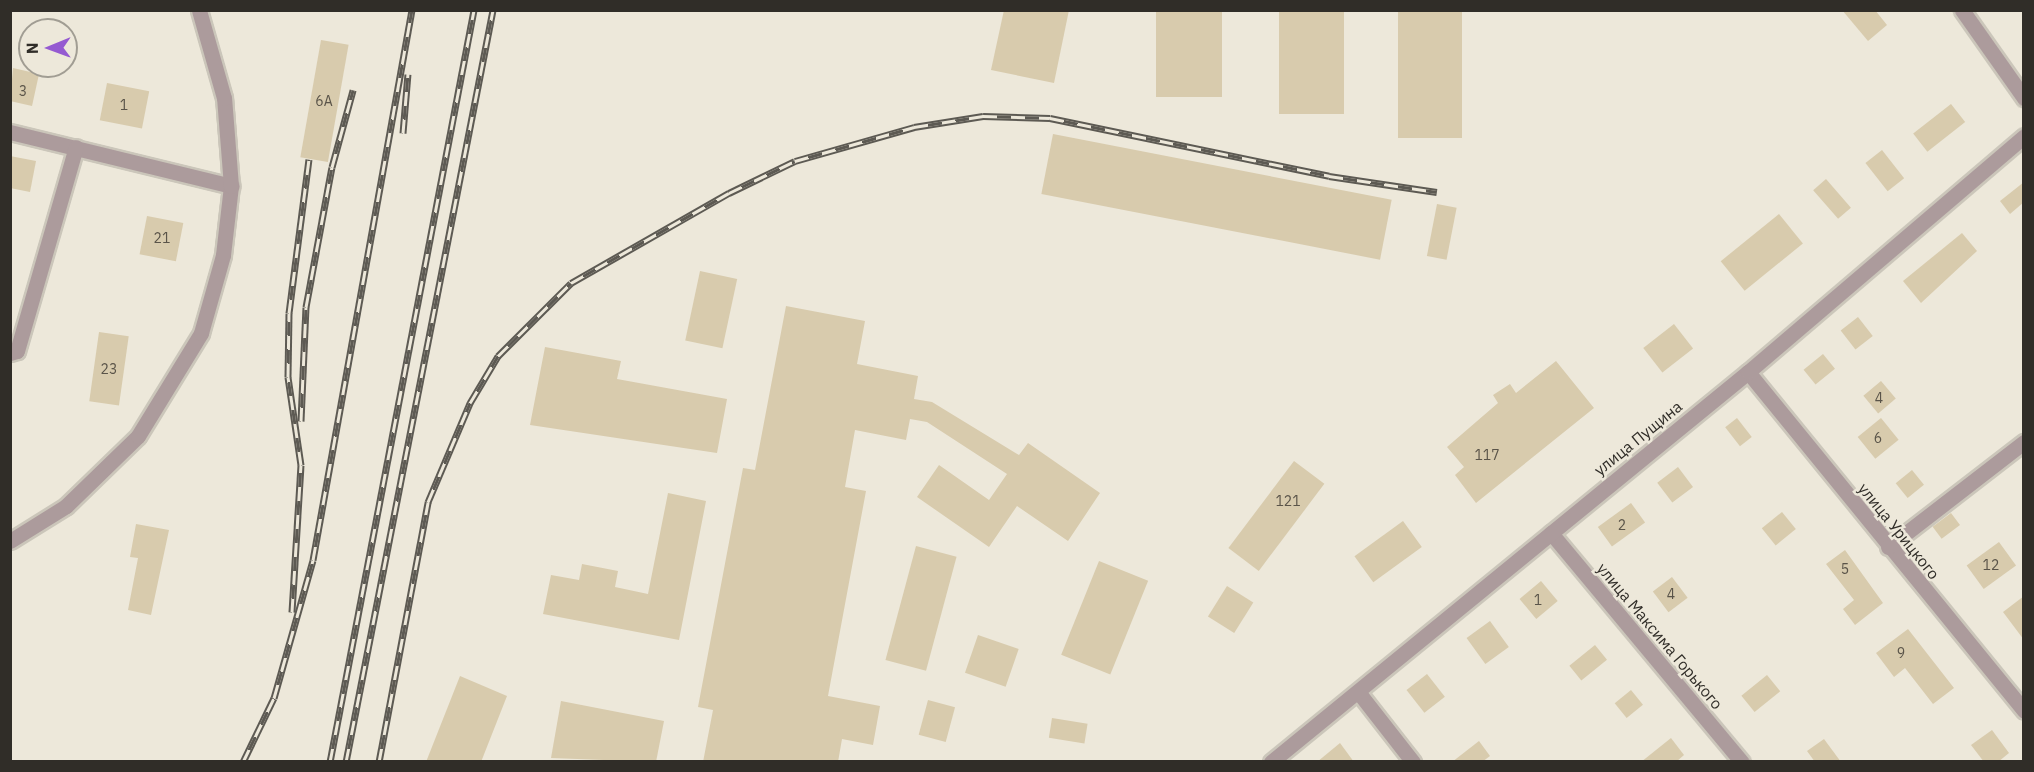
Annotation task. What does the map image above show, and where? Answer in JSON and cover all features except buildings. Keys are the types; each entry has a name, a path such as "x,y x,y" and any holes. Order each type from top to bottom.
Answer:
{"street":[{"path":"10,541 66,506 138,436 201,333 223,255 231,186 224,98 200,10"},
{"path":"1962,10 2024,98"},
{"path":"10,132 231,186"},
{"name":"улица Пущина","path":"1271,762 1359,693 1748,372 2024,136"},
{"path":"10,353 16,351 76,147"},
{"name":"улица Урицкого","path":"1748,372 1888,547 2024,711"},
{"path":"1888,547 2024,442"},
{"name":"улица Максима Горького","path":"1551,533 1742,762"},
{"path":"1359,693 1413,762"}],"railway":[{"path":"243,762 274,698 313,560 412,10"},
{"path":"330,762 474,10"},
{"path":"346,762 493,10"},
{"path":"403,133 408,74"},
{"path":"301,421 306,307 332,167 353,90"},
{"path":"379,762 428,502 470,403 498,356 571,283 729,193 795,161 914,127 983,116 1050,118 1329,176 1437,192"},
{"path":"292,612 301,465 288,377 289,313 309,159"}]}
